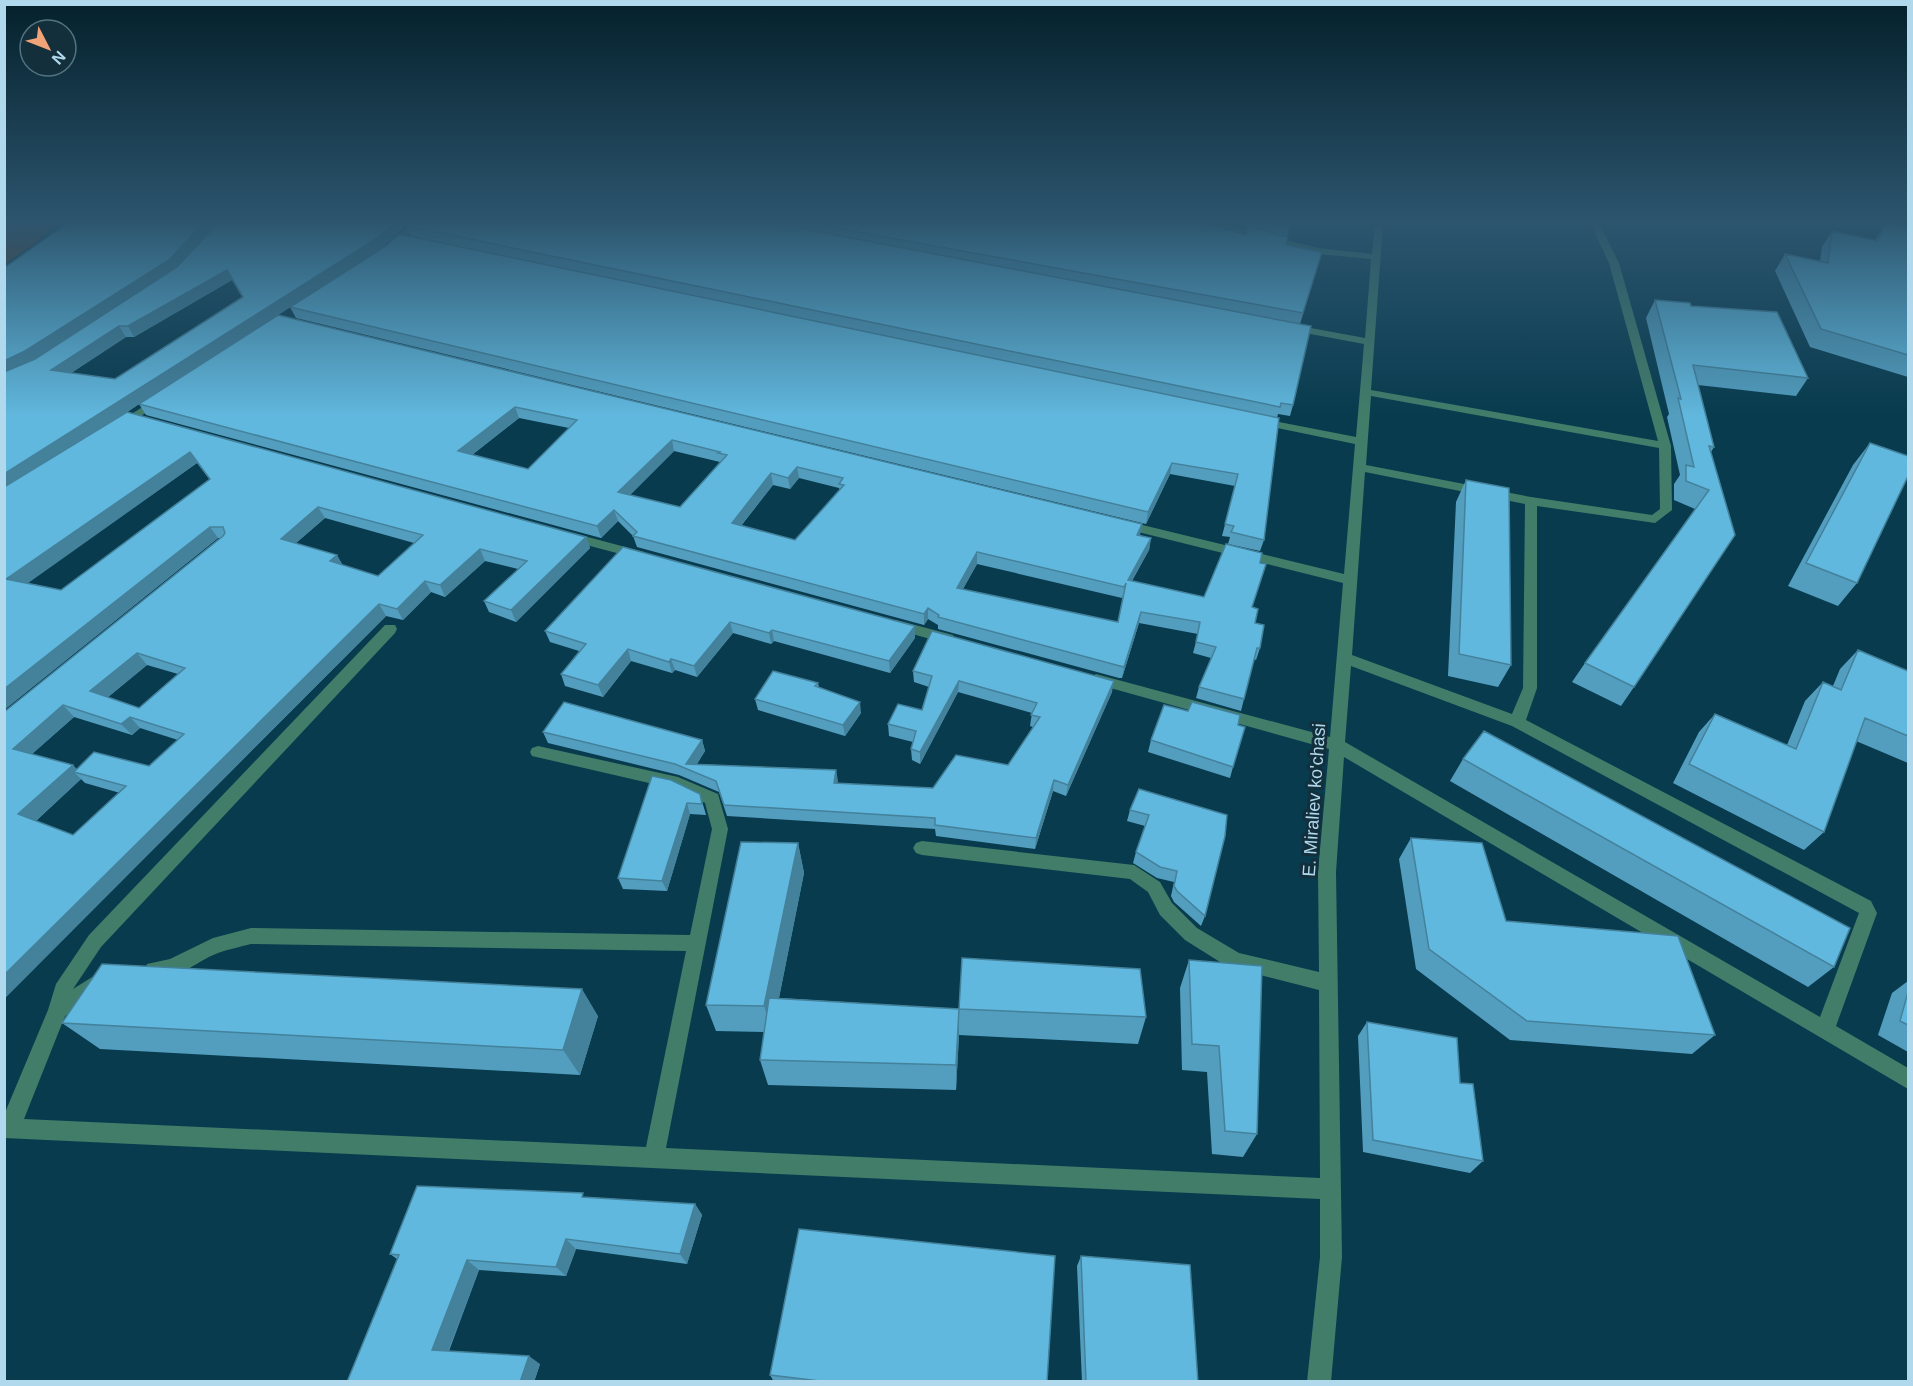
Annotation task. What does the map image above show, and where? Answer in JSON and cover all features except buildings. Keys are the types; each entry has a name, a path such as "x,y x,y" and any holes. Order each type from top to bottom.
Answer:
{"street":[{"name":"E. Miraliev ko'chasi","path":"1320,1382 1332,1257 1327,872 1373,288"},
{"path":"1359,467 1531,501 1655,519 1666,510 1665,446 1621,288"},
{"path":"1275,325 1369,342"},
{"path":"112,430 172,391"},
{"path":"1365,392 1665,446"},
{"path":"132,417 155,423"},
{"path":"1244,418 1361,442"},
{"path":"1517,722 1530,688 1531,501"},
{"path":"1106,520 1350,580"},
{"path":"556,533 648,558"},
{"path":"878,620 958,642"},
{"path":"390,629 95,941 65,984 58,1010 7,1128 1331,1189"},
{"path":"1344,658 1517,722 1865,907 1868,913 1825,1030"},
{"path":"1084,676 1337,745 1908,1079"},
{"path":"538,752 678,783 712,799 720,828 654,1157"},
{"path":"922,848 1134,872 1154,887 1166,909 1191,934 1235,962 1328,982"},
{"path":"139,972 173,967 213,946 251,936 697,943"},
{"path":"58,1010 105,977 117,975"}]}
